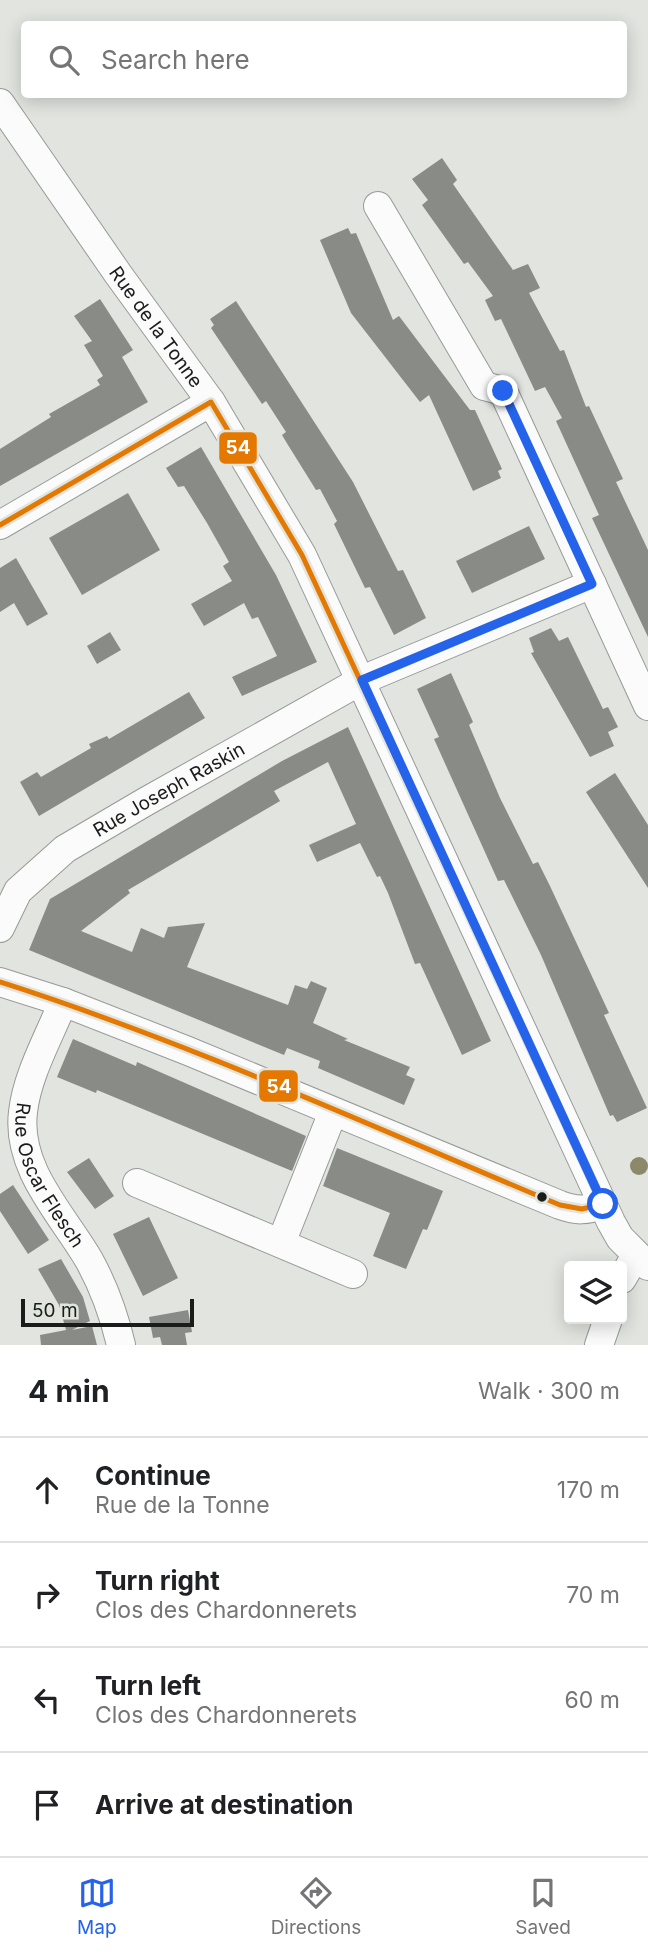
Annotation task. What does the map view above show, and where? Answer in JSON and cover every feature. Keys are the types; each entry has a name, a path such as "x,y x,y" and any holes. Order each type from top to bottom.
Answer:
{"street":[{"name":"Rue de la Tonne","path":"0,103 118,274 211,402 302,555 603,1204 635,1267"},
{"path":"378,205 484,386 503,391 648,706"},
{"path":"0,524 211,402"},
{"name":"Rue Joseph Raskin","path":"0,928 18,891 65,849 362,680 592,584"},
{"path":"0,982 63,1002 560,1205 575,1210 589,1210 603,1204"},
{"name":"Rue Oscar Flesch","path":"63,1002 25,1097 22,1115 25,1149 38,1180 102,1286 121,1345"},
{"path":"281,1243 333,1112"},
{"path":"137,1183 353,1274"},
{"path":"599,1345 606,1324"}],"building":[{"path":"442,158 457,180 453,184 513,270 528,264 540,288 529,293 560,351 564,350 586,407 589,406 623,479 616,482 648,550 648,637 592,518 599,515 556,421 562,418 545,387 535,391 501,319 495,321 485,300 493,296 468,262 464,264 422,205 428,200 412,179"},
{"path":"348,228 351,234 356,233 393,320 399,316 470,410 475,410 502,469 498,471 501,478 473,491 429,395 420,402 351,313 320,240"},
{"path":"100,299 133,350 122,357 148,402 0,486 0,449 51,417 49,414 100,385 97,380 103,376 84,345 92,341 74,316"},
{"path":"236,301 353,482 398,571 403,570 426,618 394,635 370,587 365,588 334,524 337,521 320,489 316,490 288,445 282,435 286,432 266,401 262,404 211,328 214,325 210,319"},
{"path":"201,447 276,575 317,662 242,696 232,677 277,656 258,617 252,619 244,603 204,626 191,604 232,581 223,566 229,562 207,523 184,486 178,487 166,468"},
{"path":"128,493 160,550 82,595 49,538"},
{"path":"529,526 545,559 472,593 456,561"},
{"path":"16,558 48,614 27,626 14,603 0,612 0,568"},
{"path":"551,628 559,641 568,637 603,709 608,707 618,727 608,732 614,746 590,757 531,653 534,652 529,638"},
{"path":"110,632 121,650 97,664 87,646"},
{"path":"451,673 473,722 469,725 500,798 533,864 538,862 550,886 609,1013 604,1015 647,1108 617,1122 613,1115 610,1116 541,955 504,880 498,881 434,739 439,737 417,689"},
{"path":"189,692 205,718 39,816 20,782 37,772 41,777 91,748 89,744 107,736 109,739"},
{"path":"348,727 491,1041 462,1055 420,963 415,964 380,876 377,877 360,843 317,862 309,845 356,824 328,762 274,791 280,801 128,890 130,893 81,931 132,952 141,928 164,938 168,927 205,923 187,967 288,1005 295,985 307,989 311,981 327,988 313,1023 348,1039 344,1040 410,1067 406,1075 415,1079 404,1105 318,1068 320,1061 287,1048 284,1055 29,950 50,899 282,761"},
{"path":"615,773 648,825 648,888 586,792"},
{"path":"73,1039 136,1066 137,1062 306,1136 292,1171 97,1090 96,1093 57,1077"},
{"path":"337,1148 443,1191 427,1230 423,1229 406,1269 373,1256 390,1213 323,1186"},
{"path":"89,1158 114,1196 95,1209 67,1172"},
{"path":"13,1185 49,1240 28,1254 0,1211 0,1194"},
{"path":"149,1217 178,1278 143,1296 113,1234"},
{"path":"61,1259 83,1297 90,1321 72,1330 92,1326 97,1345 41,1345 40,1335 66,1330 59,1305 38,1269"},
{"path":"188,1310 192,1332 185,1333 187,1345 162,1345 160,1337 153,1338 149,1317"}],"transit line":[{"name":"54","path":"0,525 211,402 302,555 603,1204 582,1209 560,1205 212,1059 0,982"}],"route":[{"path":"503,391 592,584 362,680 603,1204"}]}
